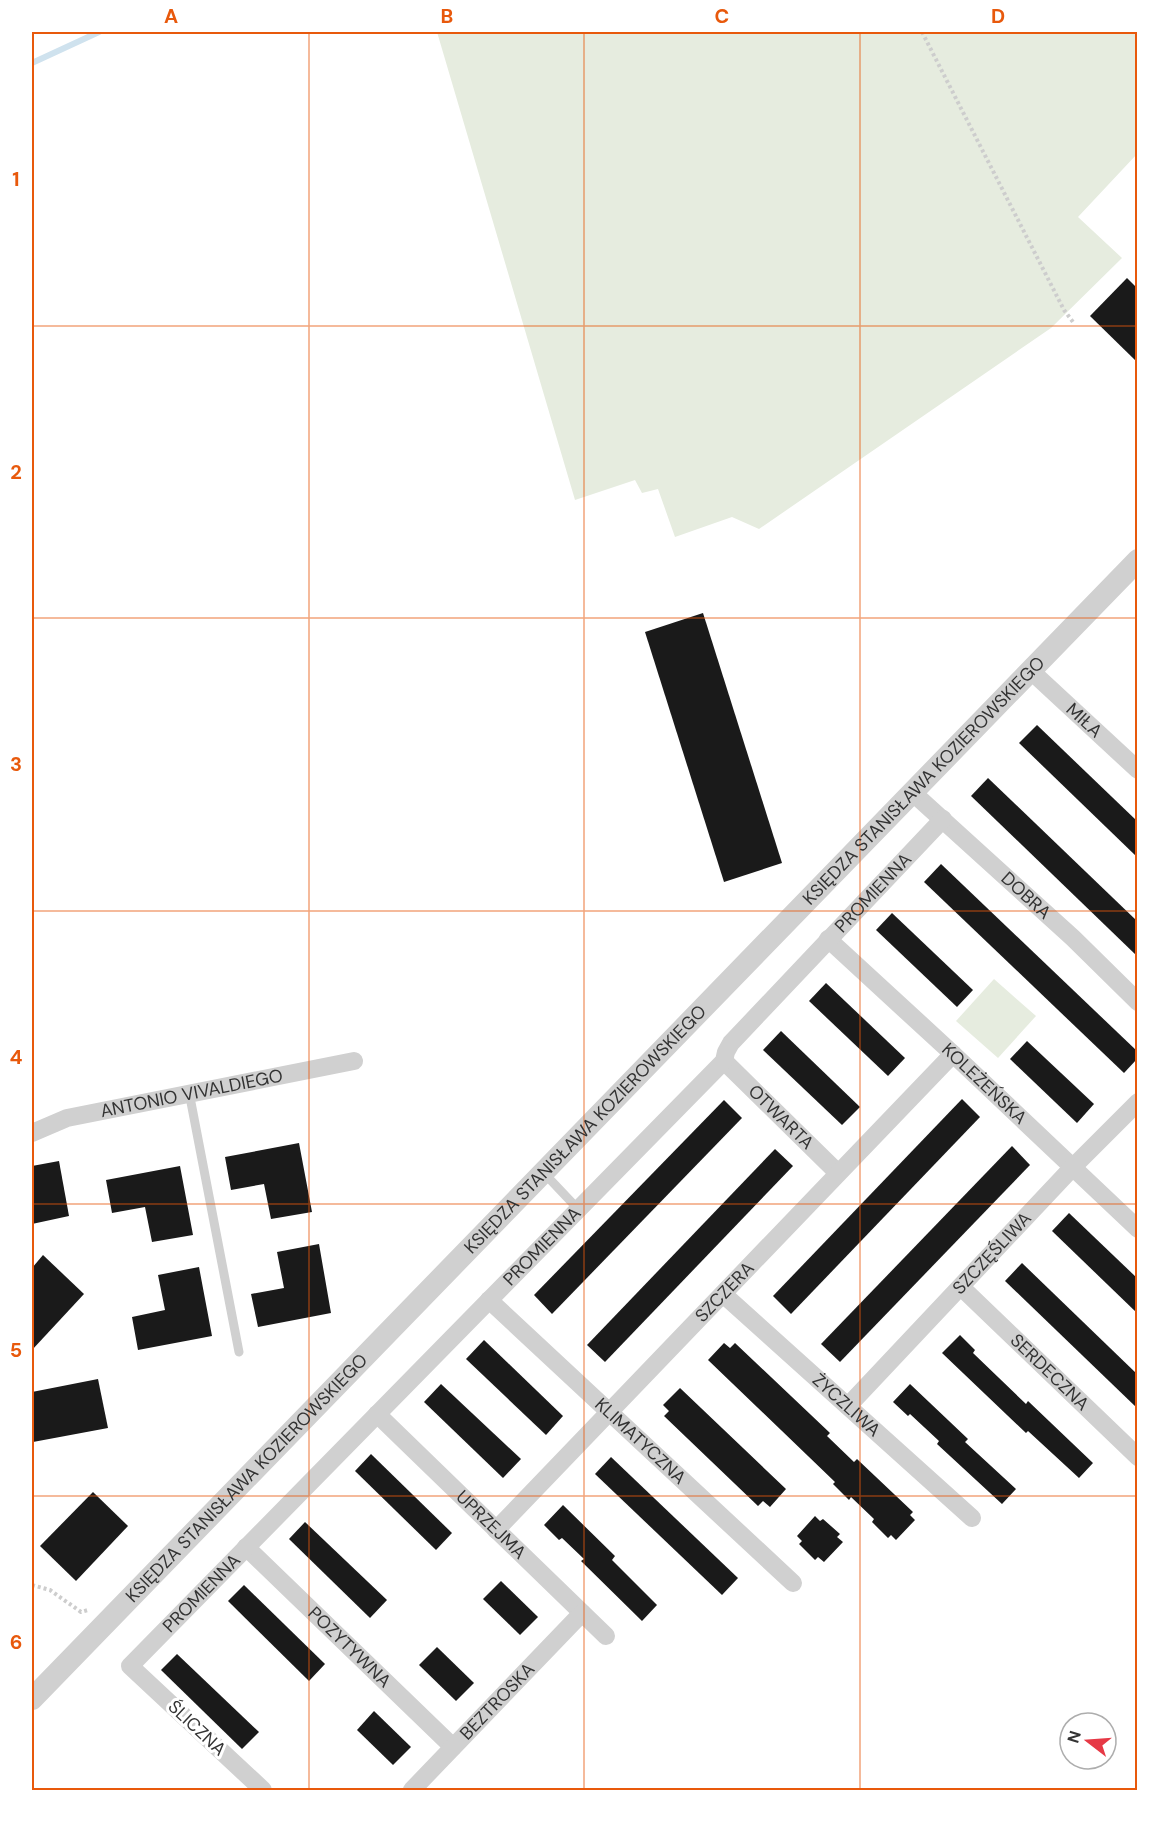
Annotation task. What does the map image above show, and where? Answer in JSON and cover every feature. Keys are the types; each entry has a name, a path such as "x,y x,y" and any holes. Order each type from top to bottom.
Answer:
{"street":[{"name":"KSIĘDZA STANISŁAWA KOZIEROWSKIEGO","path":"32,1699 1137,560"},
{"name":"MIŁA","path":"1030,670 1137,770"},
{"name":"DOBRA","path":"912,792 1073,938 1137,1002"},
{"name":"PROMIENNA","path":"130,1666 724,1061 731,1043 943,819"},
{"name":"KOLEŻEŃSKA","path":"828,939 1137,1229"},
{"name":"SZCZERA","path":"496,1530 953,1054"},
{"name":"ANTONIO VIVALDIEGO","path":"32,1132 67,1118 354,1061"},
{"name":"OTWARTA","path":"724,1061 838,1173"},
{"name":"SZCZĘŚLIWA","path":"848,1406 1137,1102"},
{"name":"SERDECZNA","path":"961,1287 1137,1457"},
{"name":"ŻYCZLIWA","path":"723,1294 972,1518"},
{"name":"KLIMATYCZNA","path":"489,1300 793,1583"},
{"name":"UPRZEJMA","path":"377,1414 606,1636"},
{"name":"POZYTYWNA","path":"246,1547 453,1747"},
{"name":"BEZTROSKA","path":"412,1791 582,1613"},
{"name":"ŚLICZNA","path":"130,1666 263,1791"}],"lane":[{"path":"189,1092 239,1352"},
{"path":"543,1172 578,1209"}],"path":[{"path":"922,32 1064,310 1073,322"},
{"path":"32,1585 50,1590 81,1612 92,1609"}],"shaded area":[{"path":"437,32 1137,32 1137,154 1078,217 1122,258 1051,328 759,529 732,517 675,537 658,489 642,493 635,480 575,500"},
{"path":"994,979 1036,1016 998,1058 956,1021"}],"building":[{"path":"1127,278 1137,288 1137,362 1090,316"},
{"path":"703,613 782,863 724,882 645,632"},
{"path":"1037,725 1137,821 1137,857 1019,743"},
{"path":"988,778 1137,921 1137,956 971,796"},
{"path":"941,864 1137,1051 1137,1059 1124,1073 924,882"},
{"path":"892,913 973,990 957,1007 876,930"},
{"path":"826,983 905,1058 888,1076 809,1001"},
{"path":"781,1031 860,1107 842,1125 763,1050"},
{"path":"1027,1041 1094,1104 1077,1123 1010,1059"},
{"path":"962,1099 980,1117 791,1314 773,1296"},
{"path":"724,1100 742,1118 552,1314 534,1295"},
{"path":"299,1143 312,1212 271,1219 264,1184 231,1190 225,1157"},
{"path":"1012,1146 1030,1165 840,1362 821,1344"},
{"path":"775,1149 793,1166 605,1362 587,1345"},
{"path":"59,1161 69,1216 32,1224 32,1166"},
{"path":"180,1166 193,1235 152,1242 145,1207 112,1213 106,1180"},
{"path":"1069,1213 1137,1278 1137,1313 1052,1231"},
{"path":"319,1244 331,1313 258,1327 251,1294 284,1288 277,1252"},
{"path":"43,1255 84,1294 32,1350 32,1268"},
{"path":"1022,1263 1137,1374 1137,1408 1005,1281"},
{"path":"199,1267 212,1336 138,1350 132,1317 165,1310 158,1275"},
{"path":"960,1335 975,1350 973,1353 1093,1463 1079,1478 1028,1431 1026,1433 942,1353"},
{"path":"484,1340 563,1416 546,1435 466,1359"},
{"path":"724,1343 730,1348 735,1343 830,1433 827,1436 854,1462 857,1459 913,1512 910,1515 915,1520 896,1540 891,1535 888,1538 872,1522 874,1519 851,1497 849,1500 833,1484 835,1482 708,1360"},
{"path":"98,1379 108,1428 33,1442 32,1392"},
{"path":"441,1384 521,1459 503,1478 424,1402"},
{"path":"910,1384 968,1439 965,1442 1016,1489 1002,1504 937,1444 939,1441 910,1414 908,1416 893,1402"},
{"path":"680,1388 786,1489 770,1507 763,1501 758,1506 664,1416 669,1411 663,1405"},
{"path":"371,1454 452,1533 436,1550 355,1471"},
{"path":"611,1457 738,1578 722,1595 595,1474"},
{"path":"93,1492 128,1526 76,1581 40,1546"},
{"path":"563,1505 615,1556 612,1560 657,1605 642,1621 581,1561 584,1559 544,1525"},
{"path":"815,1516 820,1521 823,1519 840,1534 837,1537 843,1542 824,1562 818,1557 815,1560 799,1544 802,1541 797,1536"},
{"path":"305,1522 387,1600 370,1618 289,1539"},
{"path":"501,1581 538,1617 520,1635 483,1599"},
{"path":"244,1585 325,1664 309,1681 228,1601"},
{"path":"437,1647 474,1683 456,1701 419,1665"},
{"path":"177,1654 259,1732 242,1749 161,1670"},
{"path":"374,1711 411,1747 393,1765 357,1730"}],"waterway":[{"path":"32,63 99,32"}]}
